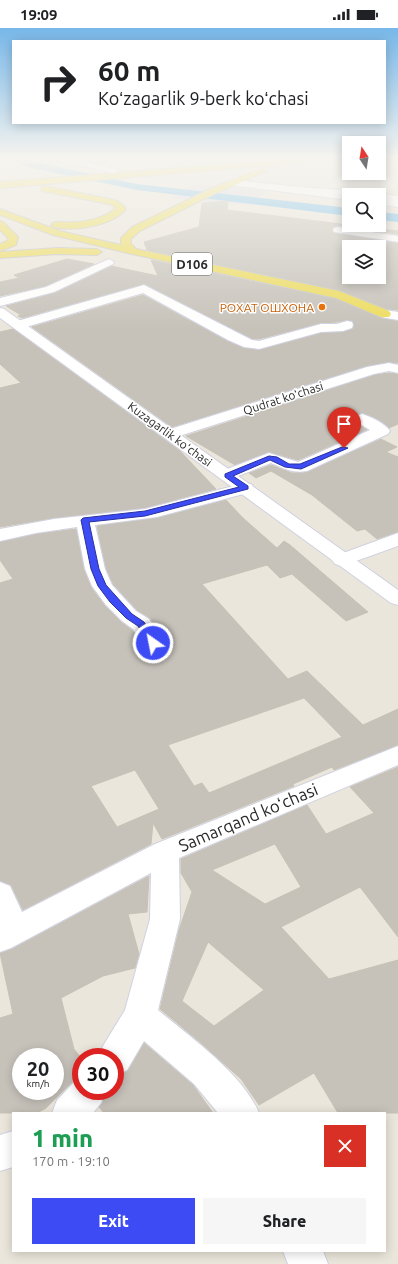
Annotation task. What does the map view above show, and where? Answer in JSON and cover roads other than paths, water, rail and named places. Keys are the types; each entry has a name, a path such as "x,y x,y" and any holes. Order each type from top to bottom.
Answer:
{"main road":[{"name":"D106","path":"7,215 57,232 130,254"},
{"path":"27,222 66,225 85,224 105,220 115,215"},
{"path":"0,255 57,251 87,251 130,254 126,245 126,238 129,234 167,215"},
{"path":"0,223 13,237 12,243 0,248"},
{"name":"D106","path":"0,223 77,245 130,254 328,304 385,314"}],"street":[{"path":"338,230 398,239"},
{"path":"0,302 50,290 109,262"},
{"path":"19,325 144,289 233,337 254,345 259,345 321,328 338,328 348,325"},
{"name":"Kuzagarlik koʻchasi","path":"0,312 398,599"},
{"name":"D106","path":"385,314 398,316"},
{"name":"Qudrat koʻchasi","path":"170,434 372,370 388,367 398,369"},
{"path":"228,475 269,458 275,459 288,466 301,467 382,431 362,419"},
{"path":"0,535 25,528 145,514 245,488"},
{"path":"85,520 95,569 102,586 129,616 141,624 153,643"},
{"path":"342,560 398,539"},
{"name":"Samarqand koʻchasi","path":"121,1048 140,1016 165,919 165,852 398,755"},
{"path":"0,895 7,934 165,852"},
{"path":"140,1016 206,1072 240,1112"},
{"path":"71,1112 81,1100"},
{"path":"0,1154 12,1149"},
{"path":"303,1252 308,1264"}],"waterway":[{"path":"386,217 398,218"}],"place":[{"name":"РОХАТ ОШХОНА","path":"322,307"}]}
